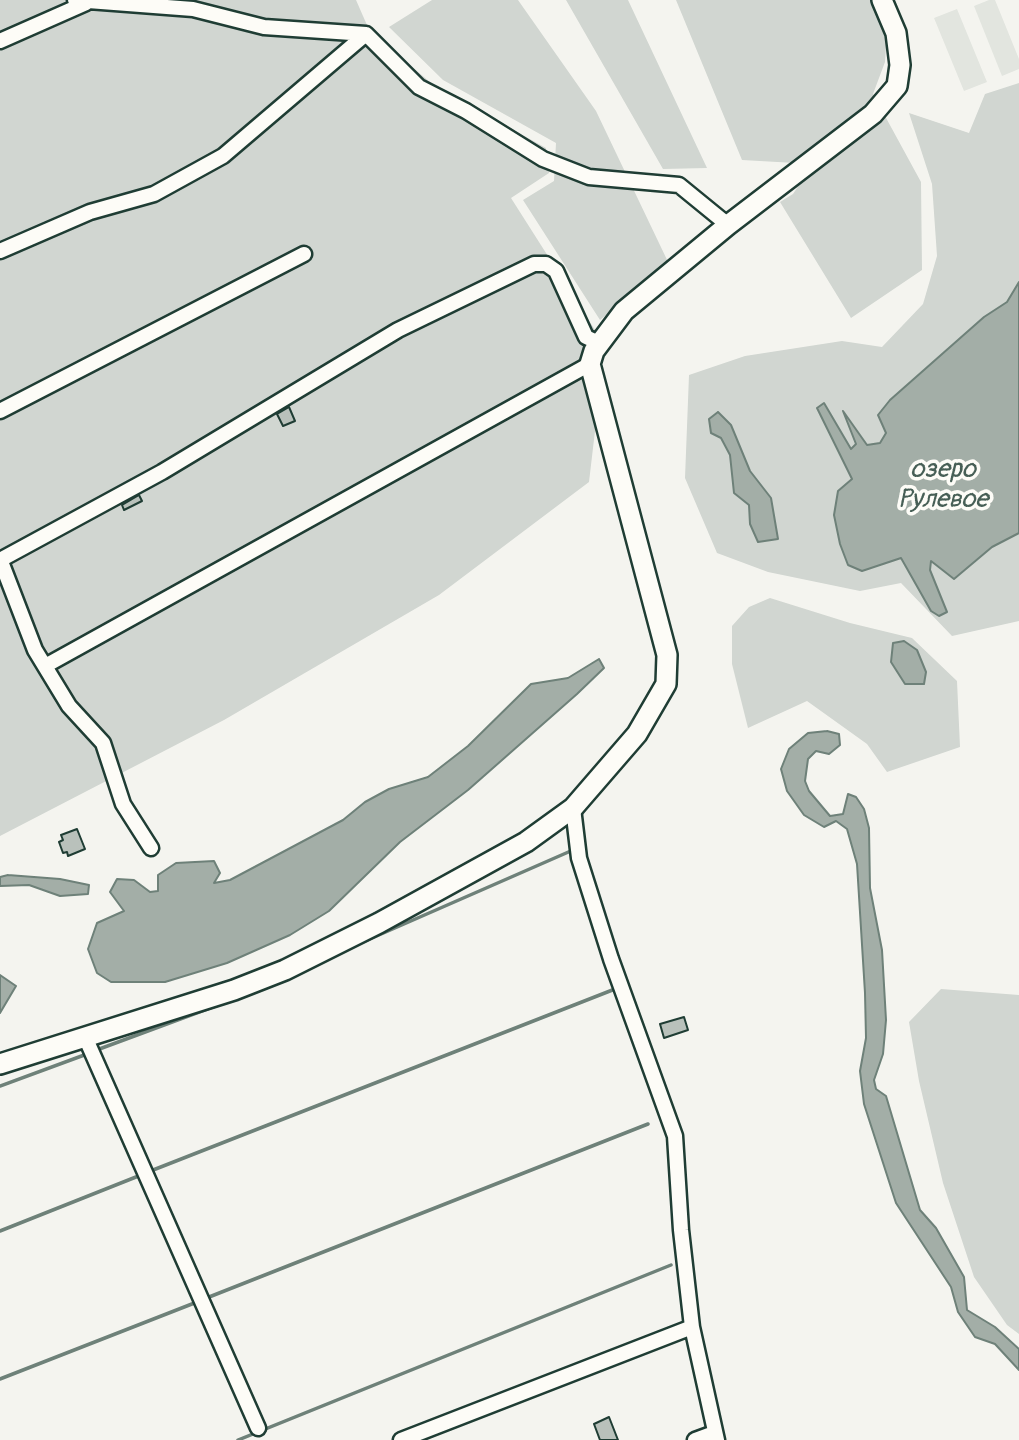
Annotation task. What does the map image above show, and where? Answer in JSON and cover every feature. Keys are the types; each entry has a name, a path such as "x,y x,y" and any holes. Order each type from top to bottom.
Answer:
{"street":[{"path":"45,666 590,364 599,343 624,311 728,225 873,114 897,86 900,65 896,33 882,0"},
{"path":"0,41 80,2 193,9 264,27 366,34 419,87 466,111 543,159 589,177 679,185 728,225"},
{"path":"0,251 90,212 154,194 223,156 366,34"},
{"path":"0,411 304,254"},
{"path":"151,848 123,804 103,743 69,706 35,650 0,560 162,472 398,330 534,264 546,264 556,271 586,337 599,343"},
{"path":"0,1064 86,1039 285,970 526,842 573,808 637,734 666,684 667,655 590,364"},
{"path":"573,808 579,858 675,1136 681,1230 692,1327 715,1436 695,1440"},
{"path":"86,1039 258,1428"},
{"path":"401,1440 692,1327"}],"shaded area":[{"path":"0,0 356,0 370,32 436,87 546,148 549,173 511,198 595,330 580,360 597,414 589,482 439,595 224,720 0,836"},
{"path":"432,0 518,0 596,111 669,264 600,320 523,200 554,181 556,143 443,80 389,27"},
{"path":"566,0 628,0 707,168 663,169"},
{"path":"676,0 872,0 887,32 885,62 873,94 921,182 922,270 851,318 780,202 793,194 813,164 742,160"},
{"path":"995,0 1019,59 1019,69 1002,76 974,6"},
{"path":"957,9 987,82 964,91 934,18"},
{"path":"1019,83 1019,621 952,636 901,583 860,591 768,572 717,553 685,478 689,375 745,356 842,341 882,347 923,304 937,256 932,184 909,113 969,133 985,94"},
{"path":"770,598 850,623 912,638 957,681 960,747 887,772 867,744 807,701 748,728 732,664 732,626 749,607"},
{"path":"941,989 1019,995 1019,1334 1007,1325 974,1277 943,1183 919,1081 909,1022"}],"water":[{"name":"озеро Рулевое","path":"1019,282 1019,533 992,547 954,579 931,561 930,570 947,612 939,616 931,611 901,558 862,571 848,565 834,515 838,491 852,479 817,408 824,403 851,449 856,444 843,411 867,445 880,443 886,433 878,415 890,400 984,317 1007,302"},
{"path":"718,412 731,425 750,471 771,498 778,539 758,542 750,524 749,505 734,493 730,455 721,438 711,433 709,419"},
{"path":"904,641 917,650 926,672 924,684 905,684 891,662 893,643"},
{"path":"599,659 604,668 577,694 468,790 400,842 329,911 290,935 227,963 165,982 111,982 97,973 88,949 97,923 124,911 110,892 117,879 134,880 150,892 158,891 158,875 176,863 214,861 220,873 214,883 230,880 343,820 365,802 389,789 428,777 468,746 531,684 568,678"},
{"path":"827,731 839,734 840,745 829,754 816,751 808,759 805,781 809,791 830,816 843,814 848,794 856,797 864,809 869,828 870,888 882,950 886,1020 883,1054 874,1080 876,1089 886,1096 920,1210 936,1228 964,1277 967,1310 995,1327 1019,1349 1019,1370 995,1344 975,1337 958,1312 951,1287 896,1203 864,1104 860,1071 866,1038 865,993 857,864 847,829 836,821 824,827 804,815 787,791 781,769 789,749 808,733"},
{"path":"8,875 60,879 89,885 88,894 60,896 29,885 0,886 0,877"},
{"path":"0,975 16,986 0,1013"}],"building":[{"path":"289,407 295,421 283,426 277,414"},
{"path":"139,495 142,501 124,510 122,505"},
{"path":"77,829 85,849 68,856 67,852 63,853 59,842 63,840 61,835"},
{"path":"684,1017 688,1030 664,1038 660,1024"},
{"path":"609,1417 618,1440 600,1440 594,1424"}],"waterway":[{"path":"356,945 573,850"},
{"path":"148,1172 615,989"},
{"path":"94,1051 218,1005"},
{"path":"0,1086 87,1054"},
{"path":"204,1299 648,1124"},
{"path":"0,1231 141,1175"},
{"path":"238,1440 671,1265"},
{"path":"0,1379 197,1302"}]}
